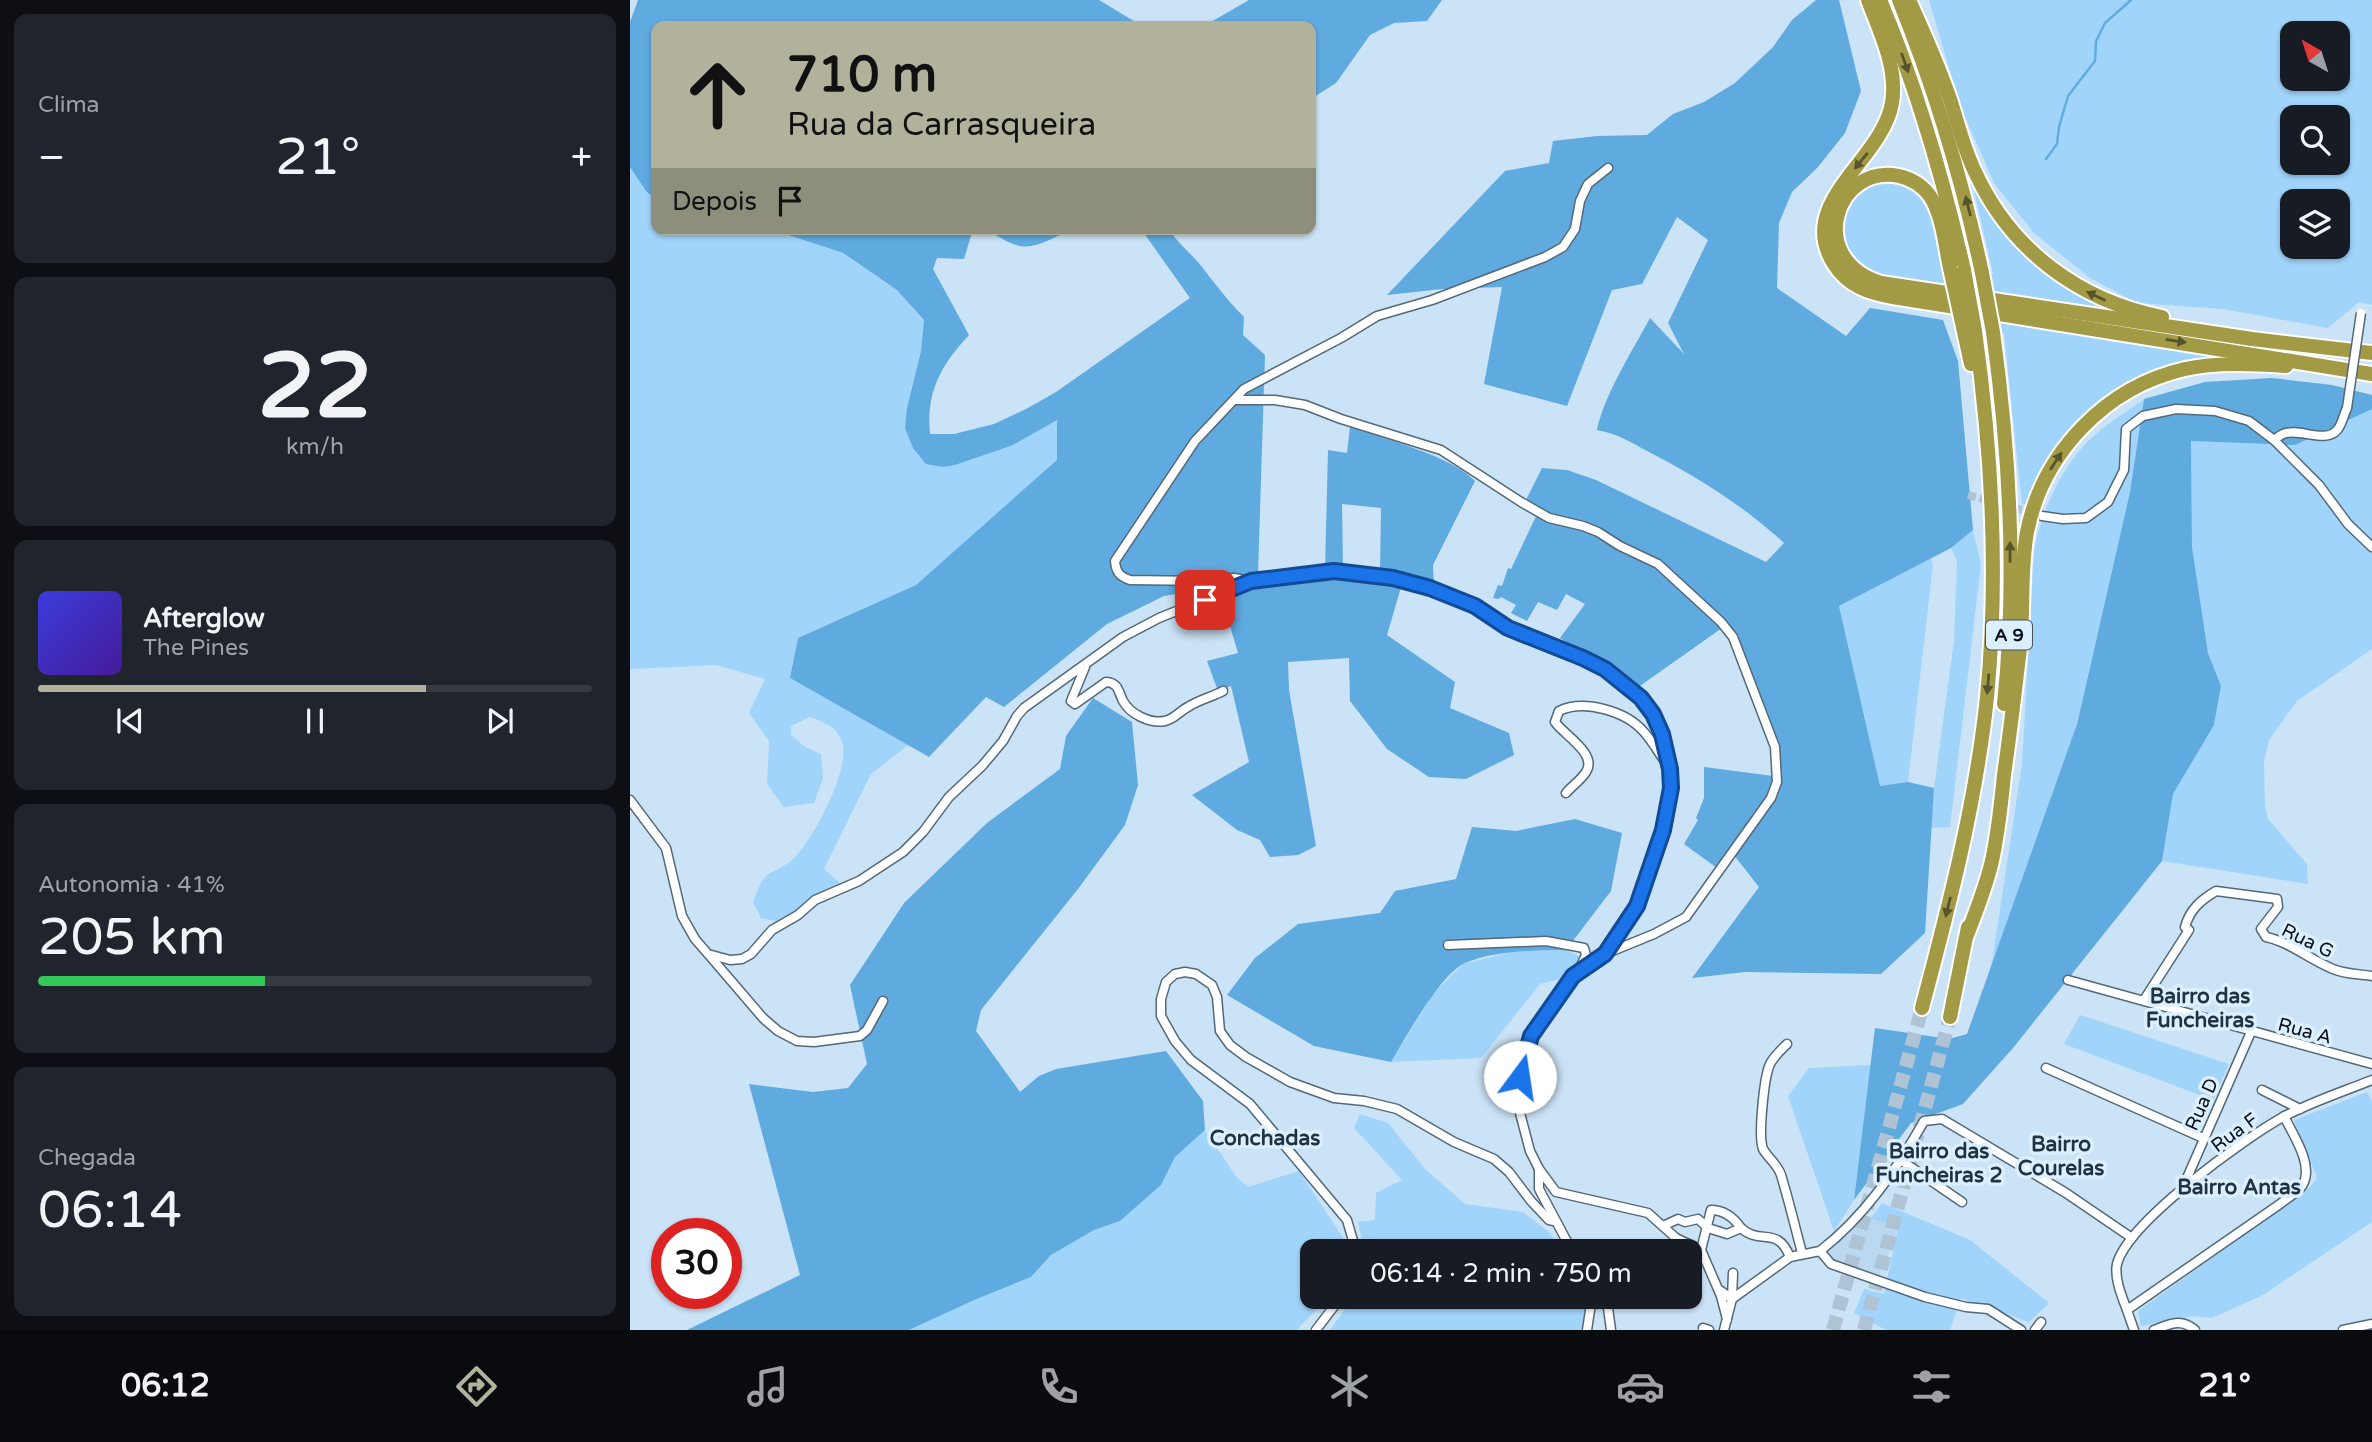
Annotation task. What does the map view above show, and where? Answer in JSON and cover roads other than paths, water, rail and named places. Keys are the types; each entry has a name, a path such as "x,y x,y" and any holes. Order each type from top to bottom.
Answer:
{"highway":[{"path":"1867,0 1887,55 1893,92 1890,111 1881,134 1837,192 1826,215 1824,228 1828,251 1838,271 1847,279 1867,291 1879,294 2372,374"},
{"name":"A 9","path":"1880,0 1912,81 1934,150 1987,430 1993,517 1990,651 1982,736 1961,850 1922,1008"},
{"name":"A 9","path":"1899,0 1922,57 1967,202 1993,332 2008,473 2010,612 2006,691 1982,872 1950,1017"},
{"path":"1909,0 1943,79 1969,159 1979,181 2007,225 2039,259 2082,290 2124,308 2168,318 2253,330 2305,344"},
{"path":"1957,269 1935,206 1919,185 1904,177 1884,175 1865,181 1846,198 1836,219 1836,241 1845,261 1855,272 1873,281 2252,339 2372,353"},
{"path":"1966,935 1991,864 1997,831 2019,652 2026,534 2037,498 2058,457 2094,415 2123,394 2154,378 2204,366 2333,367"}],"street":[{"path":"1251,581 1234,578 1205,581 1130,580 1121,577 1116,570 1115,561 1195,441 1244,389 1377,316 1432,300 1545,257 1563,247 1575,229 1580,201 1588,184 1608,168"},
{"path":"2274,440 2284,433 2323,436 2338,430 2347,408 2361,313"},
{"path":"1236,400 1275,400 1305,405 1441,450 1549,518 1598,532 1620,547 1658,564 1721,622 1733,637 1775,747 1777,782 1771,798 1686,917 1654,934 1605,954 1573,976 1531,1036 1515,1094 1530,1151 1556,1192 1648,1213 1676,1238"},
{"path":"2042,516 2063,519 2086,517 2108,502 2124,470 2126,429 2143,416 2176,409 2215,411 2249,421 2274,440 2319,485 2348,524 2372,547"},
{"path":"708,954 730,960 742,959 751,954 772,930 798,915 816,900 859,881 903,852 923,832 949,797 982,766 1003,741 1024,708 1135,630 1251,581 1334,571 1393,578 1430,588 1475,606 1508,628 1605,669 1641,698 1653,714 1662,734 1670,769 1671,788 1663,830 1637,906 1605,954"},
{"path":"1087,664 1070,701 1075,704 1107,682 1113,683 1118,687 1128,708 1142,718 1154,722 1172,718 1189,706 1223,691"},
{"path":"1566,793 1585,775 1589,766 1588,758 1555,722 1559,710 1566,707 1584,706 1607,710 1629,719 1643,731 1670,769"},
{"path":"630,800 666,848 682,916 695,939 763,1018 778,1031 797,1041 814,1042 860,1036 867,1030 883,1001"},
{"name":"Rua G","path":"2144,1000 2189,930 2185,927 2195,906 2216,891 2277,899 2278,907 2261,929 2266,937 2279,940 2336,971 2372,976"},
{"path":"1448,945 1546,941 1579,946 1584,948 1586,955 1578,973"},
{"path":"1353,1239 1347,1220 1250,1104 1191,1060 1175,1041 1161,1016 1161,999 1166,982 1175,974 1196,974 1212,985 1217,997 1220,1031 1230,1045 1246,1057 1290,1082 1334,1098 1364,1101 1397,1109 1454,1142 1494,1158 1549,1220 1555,1221"},
{"name":"Rua A","path":"2068,980 2372,1064"},
{"name":"Rua D","path":"2182,1189 2251,1032"},
{"path":"1787,1044 1776,1055 1766,1076 1760,1125 1761,1141 1764,1150 1780,1171 1802,1254"},
{"path":"2046,1068 2203,1138"},
{"name":"Rua F","path":"2134,1330 2117,1277 2117,1265 2132,1238 2182,1189 2284,1116 2372,1080"},
{"path":"2262,1090 2300,1109"},
{"path":"2127,1310 2302,1186 2307,1171 2304,1159 2284,1116"},
{"path":"1732,1298 1790,1257 1820,1251 1836,1239 1871,1203 1902,1161 1924,1121 1931,1118 1942,1119 1992,1148 2066,1193 2132,1238"},
{"path":"1902,1161 1962,1202"},
{"path":"1539,1169 1539,1189 1565,1239"},
{"path":"1702,1245 1711,1210 1714,1209 1737,1222 1747,1234 1779,1239 1790,1257"},
{"path":"1663,1226 1678,1219 1685,1222 1698,1219 1709,1228 1727,1234 1741,1228"},
{"path":"1820,1251 1831,1264 1925,1297 1987,1309 2021,1330"},
{"path":"1702,1252 1727,1319"},
{"path":"1724,1330 1732,1298 1733,1273"},
{"path":"1718,1289 1732,1298"},
{"path":"1316,1330 1332,1309"},
{"path":"1587,1330 1590,1309"},
{"path":"1608,1309 1611,1330"},
{"path":"2154,1330 2175,1321 2195,1330"},
{"path":"2035,1330 2041,1322"},
{"path":"2343,1330 2372,1324"}],"waterway":[{"path":"2046,159 2057,144 2068,96 2095,61 2096,41 2105,23 2131,0"}],"tunnel":[{"path":"1968,495 2033,513"},
{"path":"1833,1330 1922,1008"},
{"path":"1864,1330 1950,1017"}],"district":[{"name":"Bairro das Funcheiras","path":"2200,1008"},
{"name":"Conchadas","path":"1265,1138"},
{"name":"Bairro Courelas","path":"2061,1156"},
{"name":"Bairro das Funcheiras 2","path":"1939,1163"},
{"name":"Bairro Antas","path":"2239,1187"}]}
